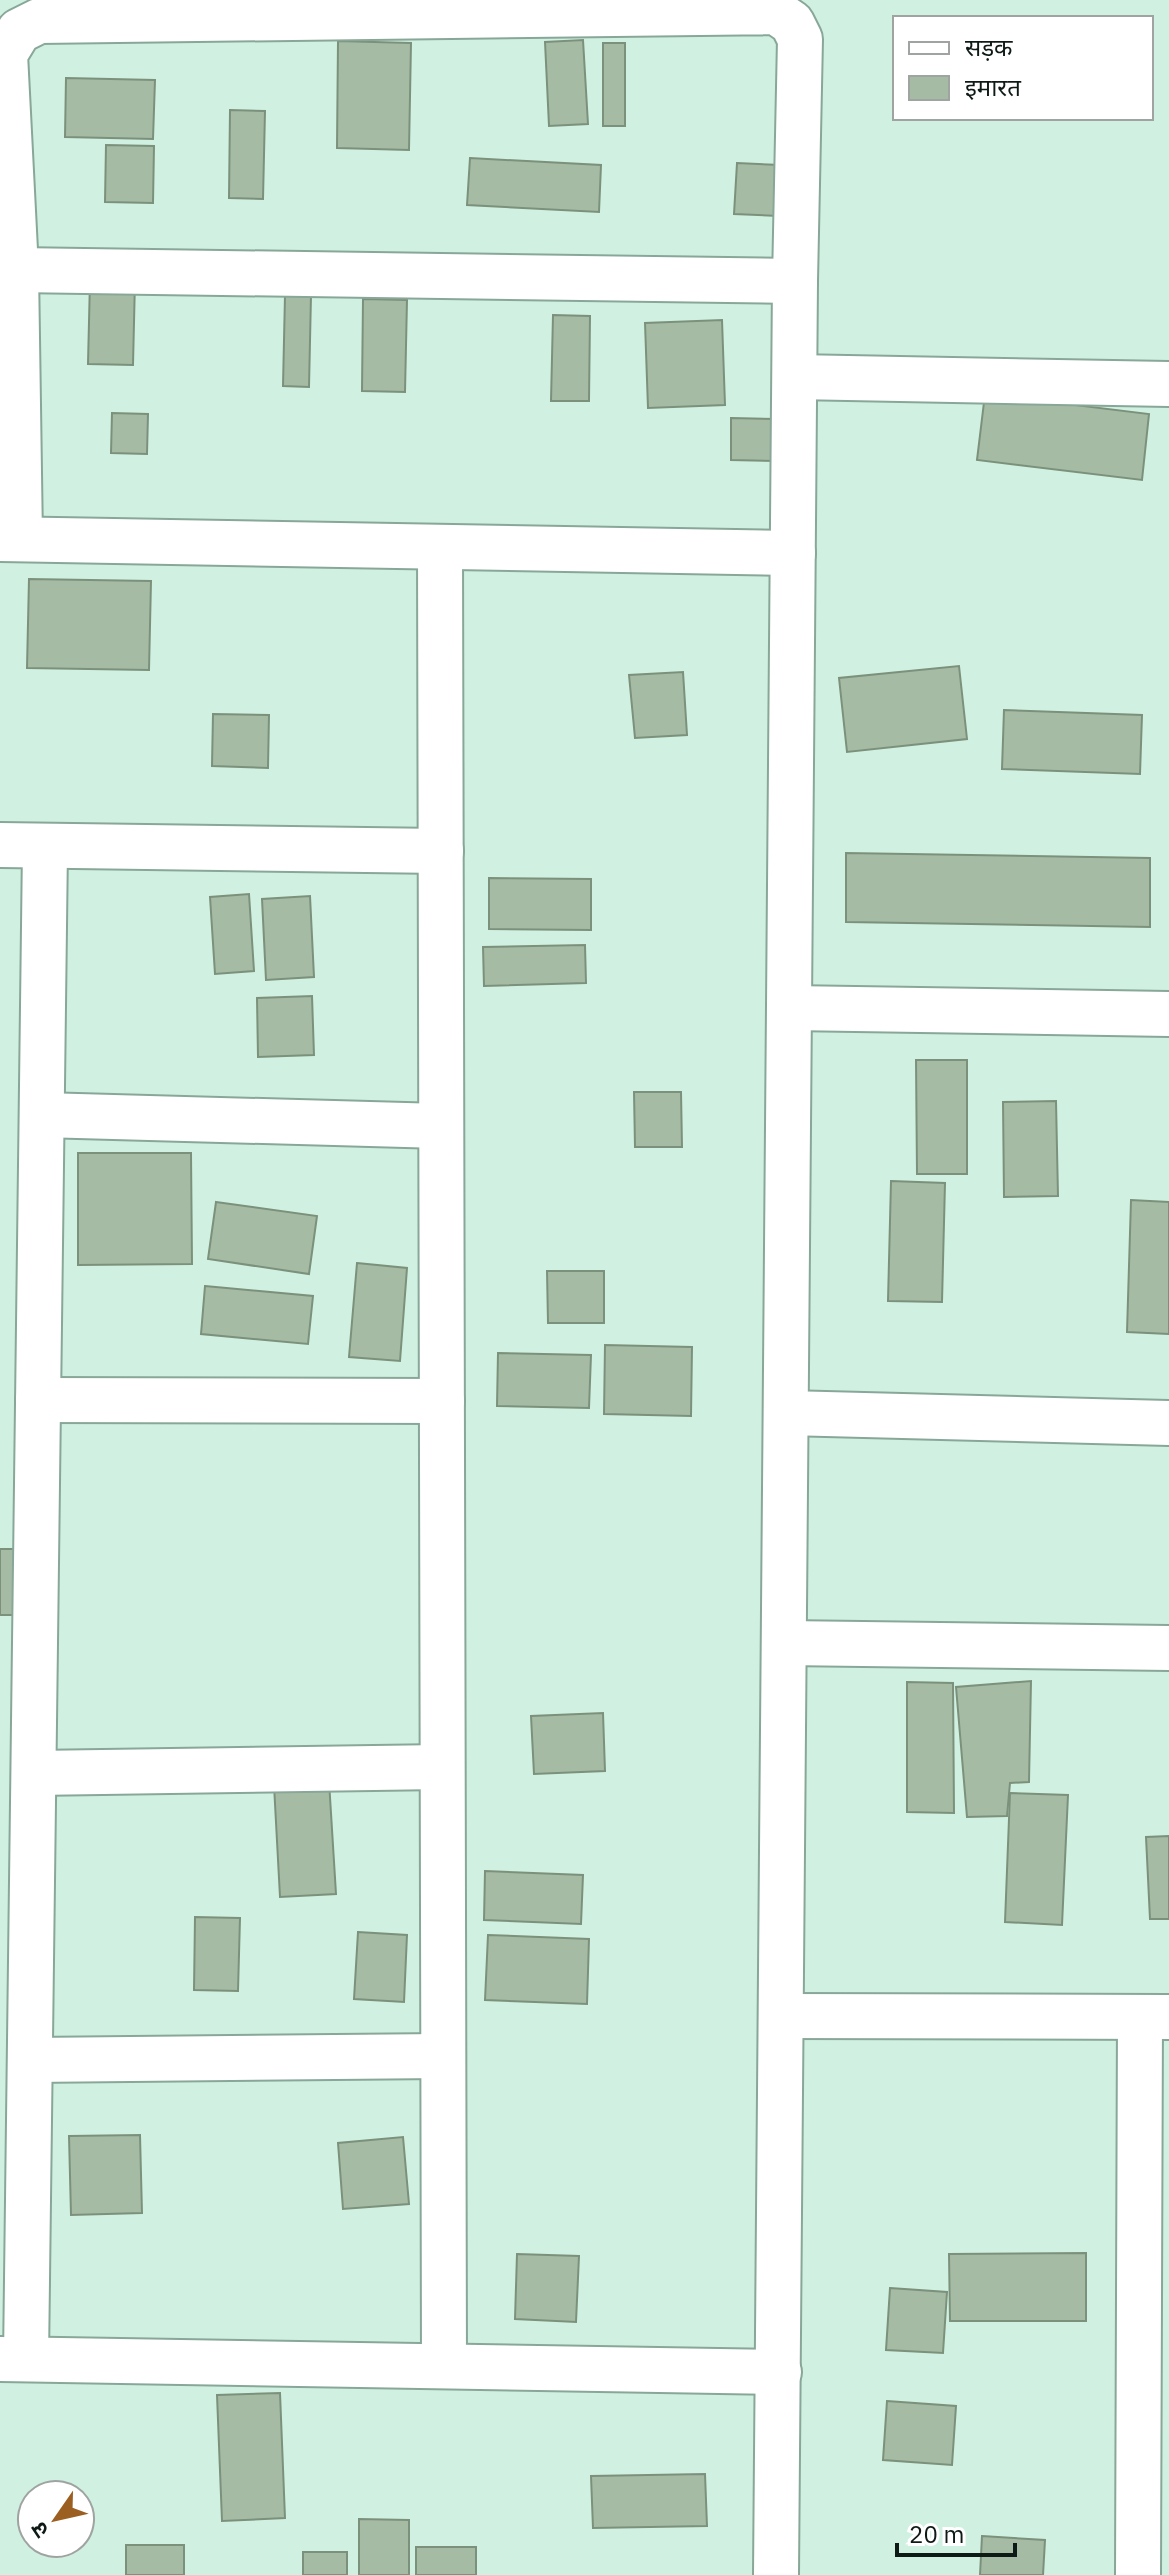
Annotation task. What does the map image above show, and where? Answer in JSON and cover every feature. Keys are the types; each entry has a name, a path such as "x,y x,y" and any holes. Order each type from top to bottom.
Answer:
{"street":[{"path":"776,2575 787,1413 795,281 800,39 792,23 776,12 39,21 19,31 5,54 16,270 10,539 793,553"},
{"path":"16,270 795,281"},
{"path":"795,377 1169,384"},
{"path":"440,547 444,2366"},
{"path":"0,845 441,851"},
{"path":"45,847 30,2060 13,2359 779,2372"},
{"path":"790,1008 1169,1014"},
{"path":"42,1115 441,1126"},
{"path":"38,1400 442,1401"},
{"path":"787,1413 1169,1423"},
{"path":"785,1643 1169,1648"},
{"path":"34,1773 442,1767"},
{"path":"782,2016 1155,2017 1149,2567"},
{"path":"30,2060 443,2056"}],"building":[{"path":"583,40 588,124 549,126 545,42"},
{"path":"338,41 411,43 409,150 337,148"},
{"path":"603,43 625,43 625,126 603,126"},
{"path":"66,78 155,80 153,139 65,137"},
{"path":"230,110 265,111 263,199 229,198"},
{"path":"106,145 154,146 153,203 105,202"},
{"path":"470,158 601,165 599,212 467,205"},
{"path":"737,163 780,165 778,216 734,214"},
{"path":"90,280 135,280 133,365 88,364"},
{"path":"285,295 311,295 309,387 283,386"},
{"path":"363,299 407,300 405,392 362,391"},
{"path":"553,315 590,316 589,401 551,401"},
{"path":"722,320 725,405 648,408 645,323"},
{"path":"985,394 1149,414 1142,480 977,460"},
{"path":"112,413 148,414 147,454 111,453"},
{"path":"731,418 776,419 775,461 731,460"},
{"path":"29,579 151,581 149,670 27,668"},
{"path":"959,666 967,739 847,752 839,678"},
{"path":"683,672 687,735 635,738 629,675"},
{"path":"1004,710 1142,715 1140,774 1002,769"},
{"path":"213,714 269,715 268,768 212,766"},
{"path":"846,853 1150,858 1150,927 846,922"},
{"path":"489,878 591,879 591,930 489,929"},
{"path":"249,894 254,971 215,974 210,897"},
{"path":"310,896 314,977 266,980 262,899"},
{"path":"585,945 586,983 484,986 483,947"},
{"path":"312,996 314,1055 258,1057 257,998"},
{"path":"916,1060 967,1060 967,1174 917,1174"},
{"path":"634,1092 681,1092 682,1147 635,1147"},
{"path":"1056,1101 1058,1196 1004,1197 1003,1102"},
{"path":"78,1153 191,1153 192,1264 78,1265"},
{"path":"891,1181 945,1183 942,1302 888,1301"},
{"path":"1131,1200 1169,1202 1169,1334 1127,1332"},
{"path":"216,1202 317,1216 309,1274 208,1259"},
{"path":"357,1263 407,1268 400,1361 349,1357"},
{"path":"547,1271 604,1271 604,1323 548,1323"},
{"path":"205,1286 313,1296 308,1344 201,1334"},
{"path":"605,1345 692,1347 691,1416 604,1414"},
{"path":"498,1353 591,1355 589,1408 497,1406"},
{"path":"0,1549 18,1549 17,1615 0,1615"},
{"path":"1031,1681 1029,1782 1010,1783 1007,1816 967,1817 956,1687"},
{"path":"907,1682 953,1683 954,1813 907,1812"},
{"path":"603,1713 605,1771 534,1774 531,1716"},
{"path":"329,1781 336,1894 280,1897 274,1785"},
{"path":"1010,1793 1068,1795 1062,1925 1005,1922"},
{"path":"1169,1836 1169,1919 1150,1919 1146,1837"},
{"path":"485,1871 583,1875 581,1924 484,1920"},
{"path":"195,1917 240,1918 238,1991 194,1990"},
{"path":"358,1932 407,1935 404,2002 354,1999"},
{"path":"488,1935 589,1939 587,2004 485,2000"},
{"path":"140,2135 142,2213 71,2215 69,2136"},
{"path":"403,2137 409,2204 343,2209 338,2143"},
{"path":"1086,2253 1086,2321 950,2321 949,2254"},
{"path":"517,2254 579,2256 576,2322 515,2319"},
{"path":"890,2288 947,2292 943,2353 886,2350"},
{"path":"280,2393 285,2518 222,2521 217,2395"},
{"path":"887,2401 956,2406 952,2465 883,2460"},
{"path":"705,2474 707,2526 593,2528 591,2476"},
{"path":"359,2519 409,2520 409,2575 359,2575"},
{"path":"982,2536 1045,2540 1043,2575 980,2575"},
{"path":"126,2545 184,2545 184,2575 126,2575"},
{"path":"416,2547 476,2547 476,2575 416,2575"},
{"path":"303,2552 347,2552 347,2575 303,2575"}]}
